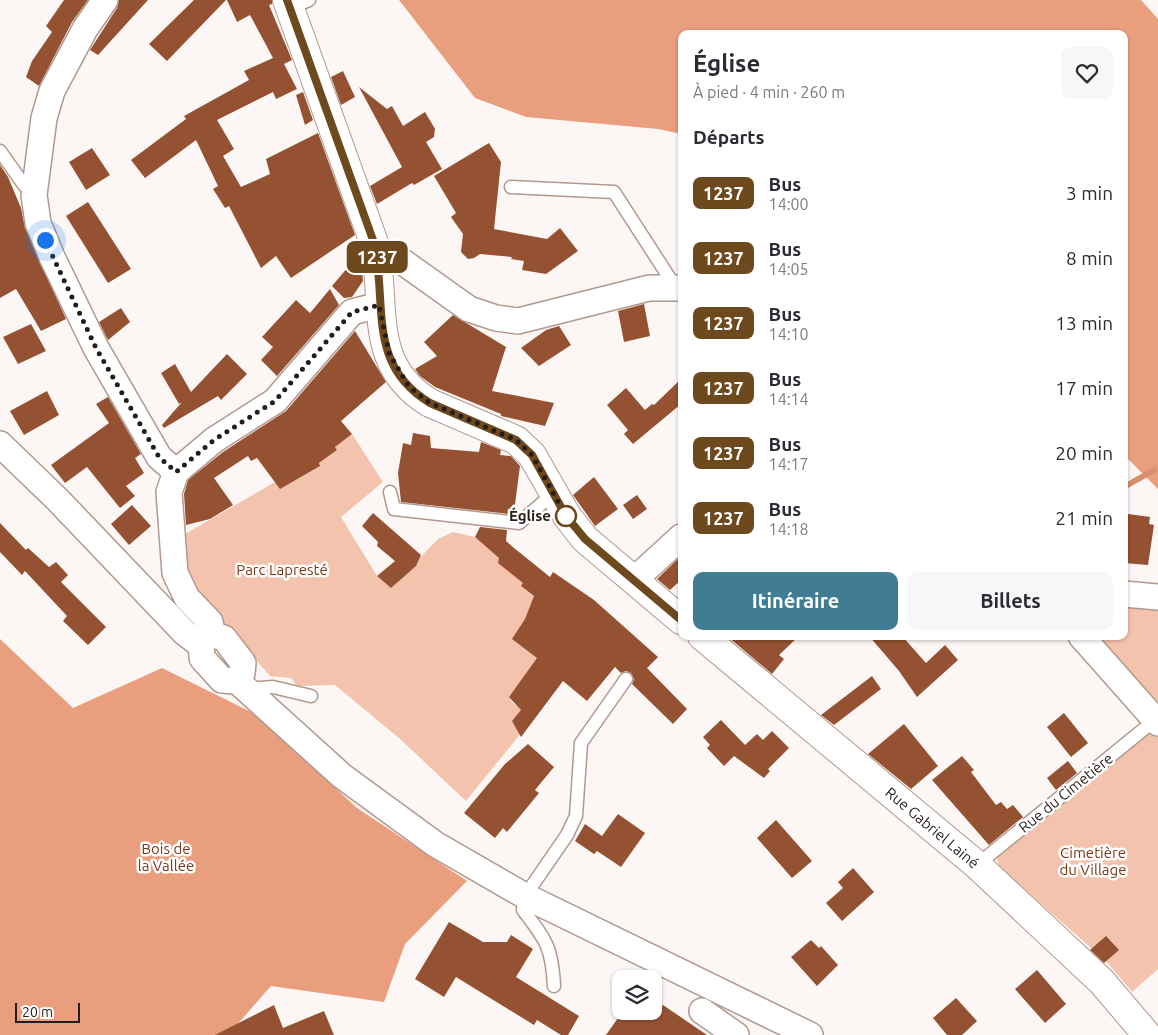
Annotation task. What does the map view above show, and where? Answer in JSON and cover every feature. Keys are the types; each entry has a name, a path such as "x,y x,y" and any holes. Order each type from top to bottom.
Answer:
{"street":[{"path":"105,0 85,29 52,91 44,118 34,195 38,223 52,258 96,348 159,457 176,472"},
{"path":"296,3 376,252 379,305 389,353 409,387 430,403 516,440 532,455 566,516 585,539 678,617"},
{"path":"376,252 403,262 470,309 496,318 518,322 649,288 678,288"},
{"path":"379,305 352,312 275,401 214,440 176,472 169,492 176,573 180,586 187,598 210,622 202,658 222,680 242,684 295,736 378,804 419,834 525,896 810,1035"},
{"path":"0,444 58,500 185,633 207,640"},
{"path":"634,580 678,541"},
{"path":"1128,594 1158,597"},
{"name":"Rue Gabriel Lainé","path":"707,640 988,863 1102,982 1147,1035"},
{"path":"1085,640 1157,722"},
{"path":"702,1011 736,1035"}],"lane":[{"path":"0,151 24,185 34,195"},
{"path":"511,187 614,192 678,287"},
{"path":"390,492 394,509 450,517 519,523 553,494"},
{"path":"554,986 552,956 546,940 523,910 525,896 568,835 576,816 581,743 626,679"},
{"path":"242,684 273,687 311,696"},
{"name":"Rue du Cimetière","path":"988,863 1157,722"}],"green space":[{"path":"399,0 1141,0 1158,19 1158,489 1128,459 1128,30 678,30 678,133 658,129 526,117 475,98"},
{"name":"Parc Lapresté","path":"352,434 383,482 341,517 377,576 391,588 438,539 453,532 475,537 526,580 521,586 536,598 525,619 542,662 528,681 523,678 509,697 513,703 534,719 466,801 399,738 335,685 297,686 291,678 270,676 187,581 180,537 275,482 290,483 320,466 319,463 337,450 335,447"},
{"path":"1128,607 1158,610 1158,702 1099,640 1128,640"},
{"name":"Bois de la Vallée","path":"0,639 73,708 162,668 255,714 357,808 467,881 405,944 384,1002 271,986 228,1035 0,1035"},
{"name":"Cimetière du Village","path":"1154,730 1158,734 1158,969 1132,992 1106,961 1000,868 996,855"}],"building":[{"path":"64,0 88,0 72,22 39,86 26,77 32,61 52,32 46,26"},
{"path":"119,0 148,0 98,55 90,50 117,8"},
{"path":"194,0 226,0 167,61 149,44"},
{"path":"227,0 272,0 272,4 269,5 292,60 284,64 297,89 276,99 273,92 217,120 234,149 223,156 241,187 270,174 266,159 318,133 355,235 291,278 276,256 261,268 229,206 225,208 213,189 218,186 196,140 145,178 131,160 186,119 184,116 249,80 244,71 273,58 250,15 237,22"},
{"path":"343,71 355,97 341,105 331,77"},
{"path":"359,87 387,109 392,106 403,126 425,112 435,129 434,137 426,142 442,169 414,185 412,183 377,204 370,186 402,167"},
{"path":"303,92 313,120 305,125 296,95"},
{"path":"489,143 501,162 494,229 547,239 560,228 578,251 546,274 522,270 524,261 511,259 512,257 480,254 468,259 461,252 463,234 451,217 456,213 434,176"},
{"path":"92,148 110,175 86,190 69,162"},
{"path":"0,165 8,177 21,208 25,228 66,319 41,331 16,289 0,298"},
{"path":"88,202 131,269 108,283 66,216"},
{"path":"360,253 363,281 352,297 344,298 332,286"},
{"path":"330,289 339,305 277,376 261,360 273,347 262,337 296,300 310,313"},
{"path":"644,304 650,336 624,342 618,311"},
{"path":"121,308 130,322 108,340 99,322"},
{"path":"453,315 506,347 492,391 554,403 545,426 501,416 501,414 435,387 420,376 415,369 437,356 424,342"},
{"path":"31,324 46,351 18,364 3,337"},
{"path":"559,326 571,345 539,366 521,348 546,330"},
{"path":"355,331 386,382 341,421 352,434 335,447 337,450 319,463 320,466 280,489 257,458 251,461 248,456 214,478 233,505 210,519 186,525 184,494 188,480 223,452 286,411"},
{"path":"227,354 247,374 221,400 218,396 164,428 162,425 182,402 179,404 161,373 175,364 191,392"},
{"path":"678,382 678,406 633,444 624,434 628,430 607,405 626,388 645,410 652,404 654,405"},
{"path":"47,391 59,415 24,435 10,411"},
{"path":"108,397 141,454 135,458 144,473 126,486 135,496 120,508 87,467 65,483 51,465 109,423 96,404"},
{"path":"413,433 430,436 431,448 479,452 481,442 501,450 500,455 511,456 520,466 514,512 510,514 401,502 398,473 403,443 411,445"},
{"path":"594,477 618,509 595,526 573,495"},
{"path":"637,495 647,509 633,519 623,505"},
{"path":"132,505 151,526 129,545 111,524"},
{"path":"373,513 421,555 416,566 391,588 377,576 395,561 377,546 378,542 362,526"},
{"path":"1128,514 1150,517 1149,524 1154,525 1148,565 1128,563"},
{"path":"0,523 26,550 28,548 49,567 56,562 68,575 61,582 106,627 88,645 63,621 67,616 25,571 22,575 0,552"},
{"path":"480,527 507,530 506,541 514,548 550,577 553,572 594,600 658,657 647,668 687,709 673,724 632,684 634,679 631,673 626,671 621,673 615,667 587,701 563,681 521,737 512,721 521,710 509,697 537,658 512,639 525,619 534,596 521,586 523,583 498,563 499,558 475,537"},
{"path":"678,559 678,583 670,590 657,579"},
{"path":"732,640 795,640 779,655 784,659 772,674"},
{"path":"872,640 906,640 926,663 945,645 958,660 917,697 899,671"},
{"path":"872,676 881,689 834,725 821,715"},
{"path":"1064,713 1088,743 1071,757 1047,727"},
{"path":"721,720 745,745 757,734 763,740 772,731 789,748 768,769 770,771 764,778 734,756 724,766 707,748 710,745 703,737"},
{"path":"904,724 938,766 911,789 868,754"},
{"path":"528,744 554,767 535,790 539,793 507,832 503,828 495,838 464,813 505,764"},
{"path":"962,756 974,770 971,772 996,805 1001,802 1007,809 1013,805 1023,817 989,845 932,780"},
{"path":"1068,761 1077,773 1056,790 1047,778"},
{"path":"618,814 645,833 621,867 597,851 594,854 575,841 585,824 602,836"},
{"path":"776,820 812,861 792,878 757,838"},
{"path":"853,868 874,892 842,921 826,903 843,888 838,882"},
{"path":"449,922 483,942 507,942 511,935 533,949 516,977 579,1016 568,1035 561,1035 537,1020 534,1025 456,977 444,997 415,979"},
{"path":"1106,936 1119,950 1104,963 1090,950"},
{"path":"811,940 819,948 821,946 838,965 817,986 791,957"},
{"path":"1037,970 1066,1004 1045,1023 1015,989"},
{"path":"956,998 977,1021 962,1035 947,1035 933,1018"},
{"path":"274,1005 283,1028 324,1011 334,1035 215,1035"},
{"path":"663,1005 707,1035 606,1035 617,1020 662,1020"}],"waterway":[{"path":"1128,485 1154,470"}],"bus line":[{"name":"1237","path":"287,0 373,240 378,262 379,305 384,340 401,376 418,396 430,403 483,424 516,440 532,455 566,516 585,539 678,617"}],"place":[{"name":"Église","path":"566,516"}],"route":[{"path":"45,240 96,348 159,457 176,472 214,440 275,401 352,312 379,305 384,340 394,364 409,387 418,396 430,403 483,424 516,440 532,455 566,516"}]}
